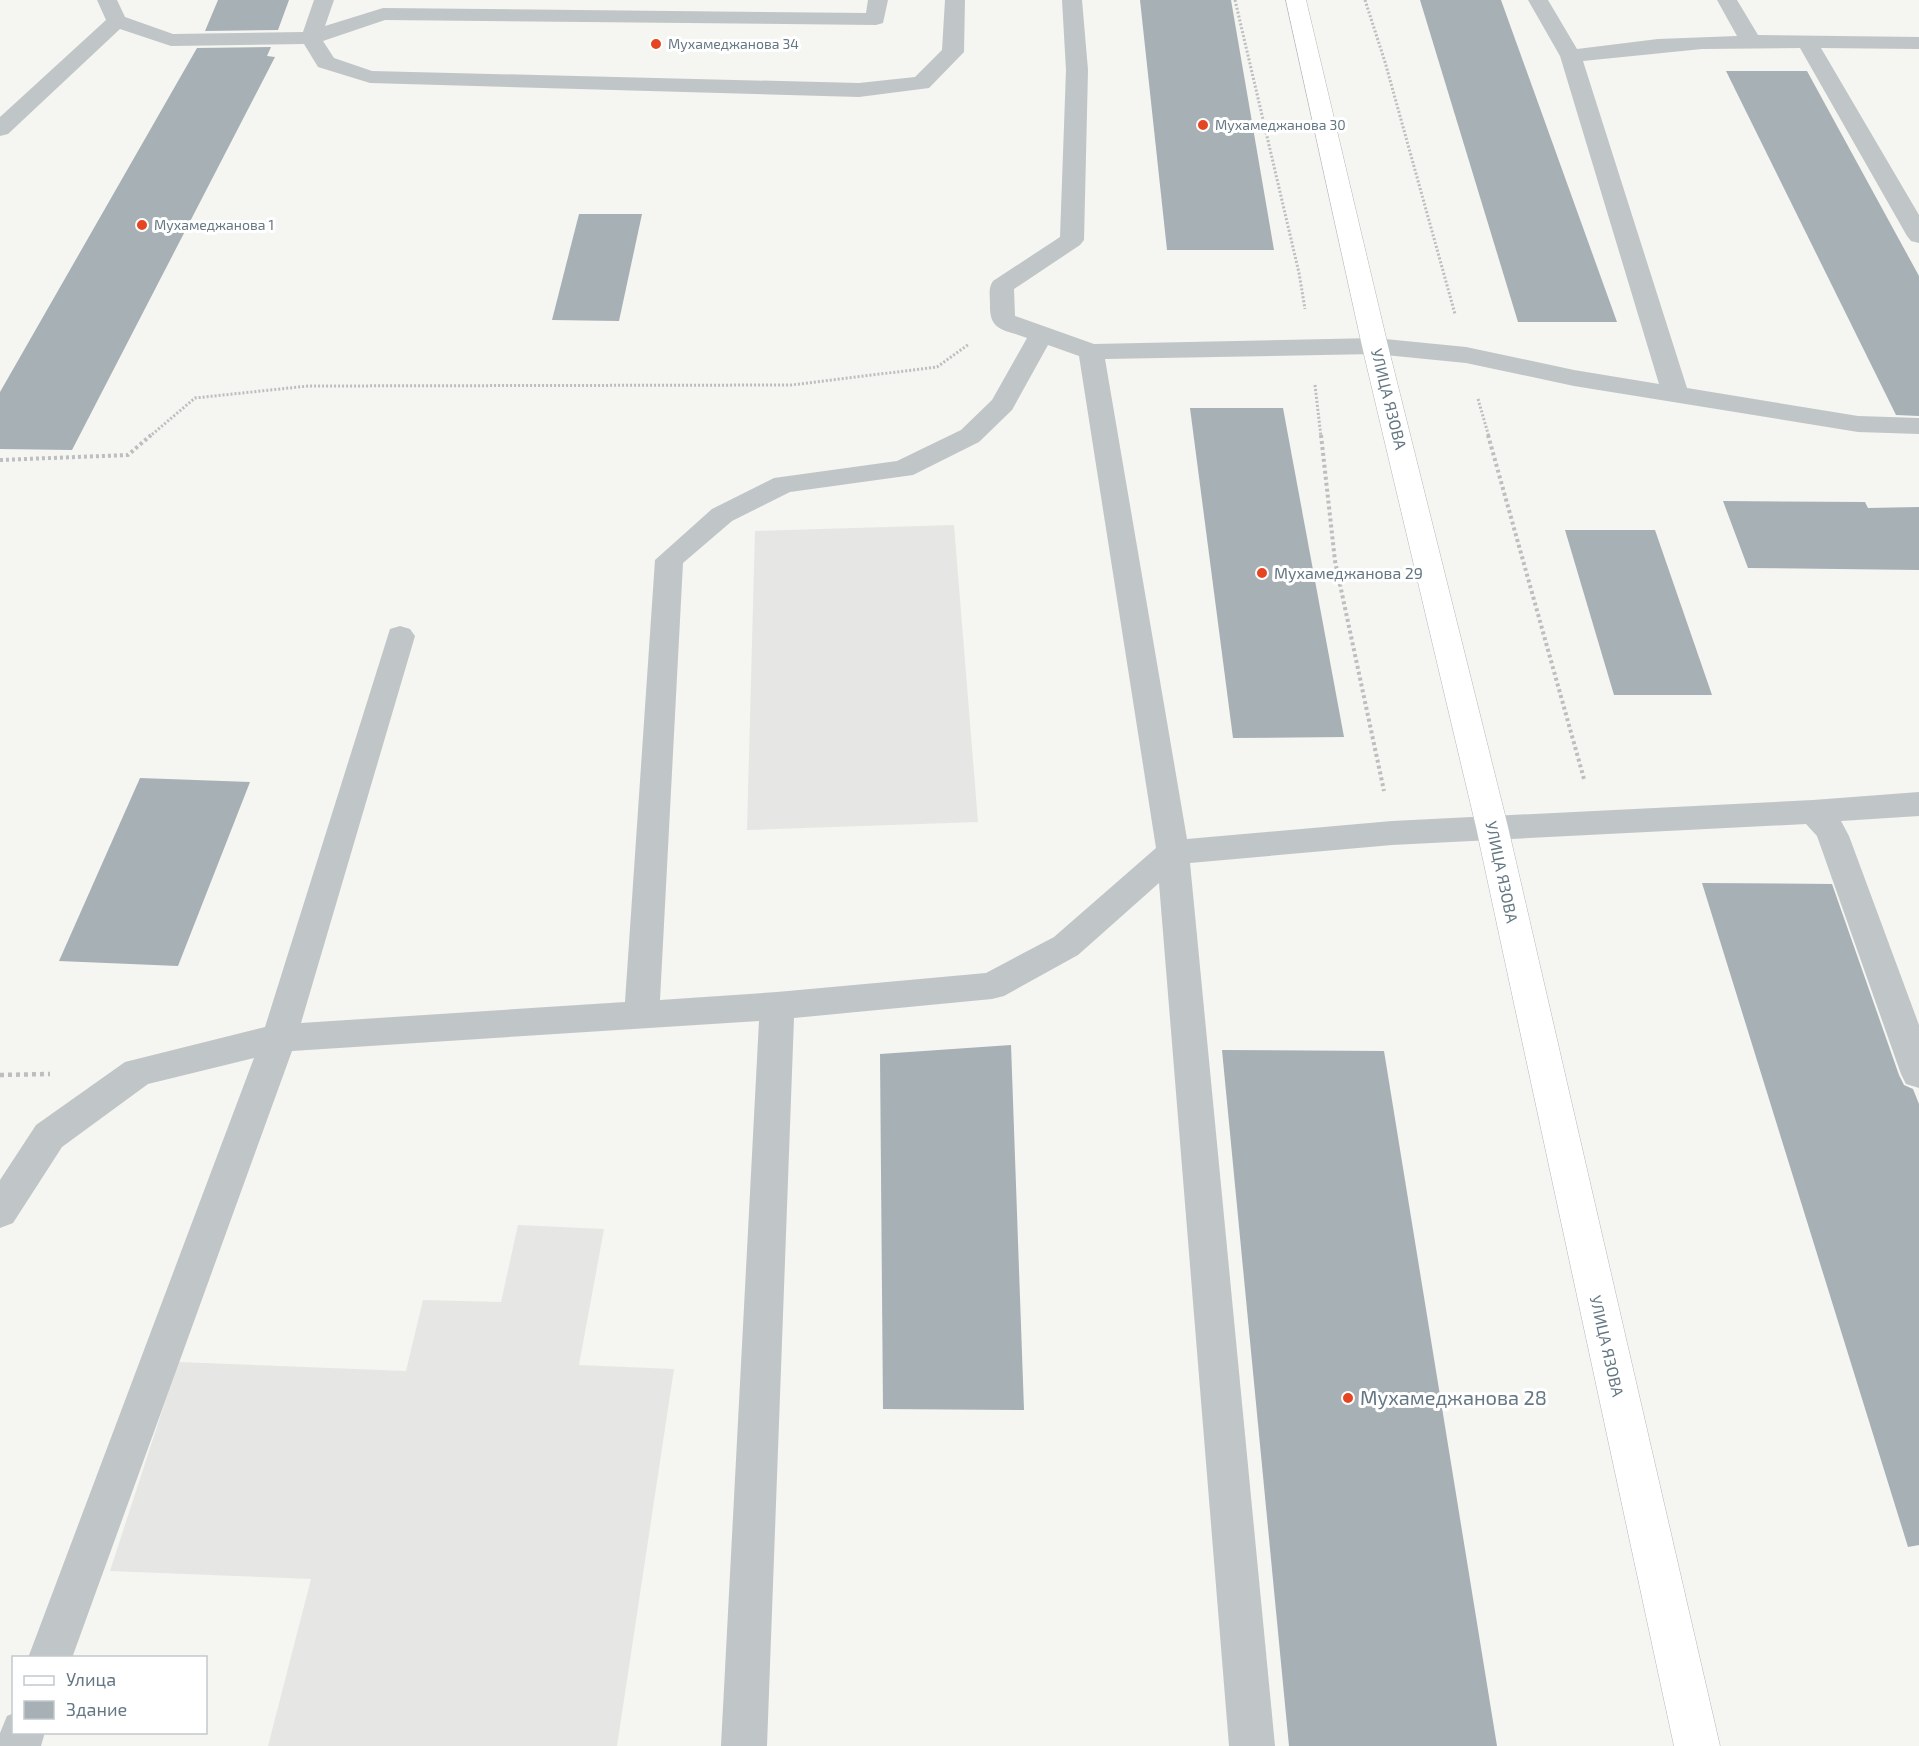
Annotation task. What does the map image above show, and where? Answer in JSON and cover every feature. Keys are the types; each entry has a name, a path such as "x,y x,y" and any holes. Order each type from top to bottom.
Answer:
{"street":[{"name":"УЛИЦА ЯЗОВА","path":"1296,0 1375,346 1492,827 1697,1746"}],"lane":[{"path":"107,0 117,21 171,40 311,38 387,7 876,20 878,0"},
{"path":"311,38 324,0"},
{"path":"311,38 326,62 370,77 859,90 921,83 953,52 955,0"},
{"path":"1072,0 1077,70 1072,240 1002,286 1002,320 1091,352 1375,346 1466,355 1574,378 1858,424 1919,426"},
{"path":"1538,0 1571,56 1675,393"},
{"path":"1727,0 1750,40"},
{"path":"0,129 117,21"},
{"path":"1571,56 1638,45 1750,40 1919,44"},
{"path":"1807,41 1919,236"},
{"path":"642,1015 669,560 722,516 784,484 903,469 970,436 1004,404 1042,333"},
{"path":"1091,352 1173,852 1252,1746"},
{"path":"51,1656 279,1038 400,636"},
{"path":"0,1212 49,1136 138,1072 279,1038 777,1006 992,986 1066,945 1173,852 1392,833 1813,812 1919,804"},
{"path":"1813,812 1826,823 1833,836 1919,1074"},
{"path":"744,1746 777,1006"}],"path":[{"path":"1235,0 1299,273 1311,347 1335,561 1392,833"},
{"path":"1365,0 1386,62 1596,822"},
{"path":"0,460 128,455 195,398 297,387 791,385 937,367 1002,320"}],"shaded area":[{"path":"954,525 978,822 747,830 755,531"},
{"path":"518,1225 604,1229 579,1365 674,1369 617,1746 268,1746 311,1579 110,1571 178,1362 406,1371 423,1300 501,1302"}],"building":[{"path":"218,0 289,0 278,30 205,31"},
{"name":"Мухамеджанова 30","path":"1140,0 1231,0 1274,250 1167,250"},
{"path":"1420,0 1501,0 1617,322 1518,322"},
{"name":"Мухамеджанова 1","path":"271,47 267,56 275,57 72,450 0,449 0,392 197,48"},
{"path":"1726,71 1807,71 1919,276 1919,416 1896,415"},
{"path":"579,214 642,214 619,321 552,320"},
{"name":"Мухамеджанова 29","path":"1190,408 1283,408 1344,737 1233,738"},
{"path":"1723,501 1865,502 1868,508 1919,507 1919,570 1748,568"},
{"path":"1565,530 1655,530 1712,695 1614,695"},
{"path":"140,778 250,782 178,966 59,961"},
{"path":"1702,883 1832,884 1899,1075 1904,1085 1913,1089 1919,1104 1919,1545 1908,1547"},
{"path":"1011,1045 1024,1410 883,1409 880,1054"},
{"name":"Мухамеджанова 28","path":"1222,1050 1384,1051 1497,1746 1289,1746"}],"place":[{"name":"Мухамеджанова 34","path":"656,44"},
{"name":"Мухамеджанова 30","path":"1203,125"},
{"name":"Мухамеджанова 1","path":"142,225"},
{"name":"Мухамеджанова 29","path":"1262,573"},
{"name":"Мухамеджанова 28","path":"1348,1398"}]}
